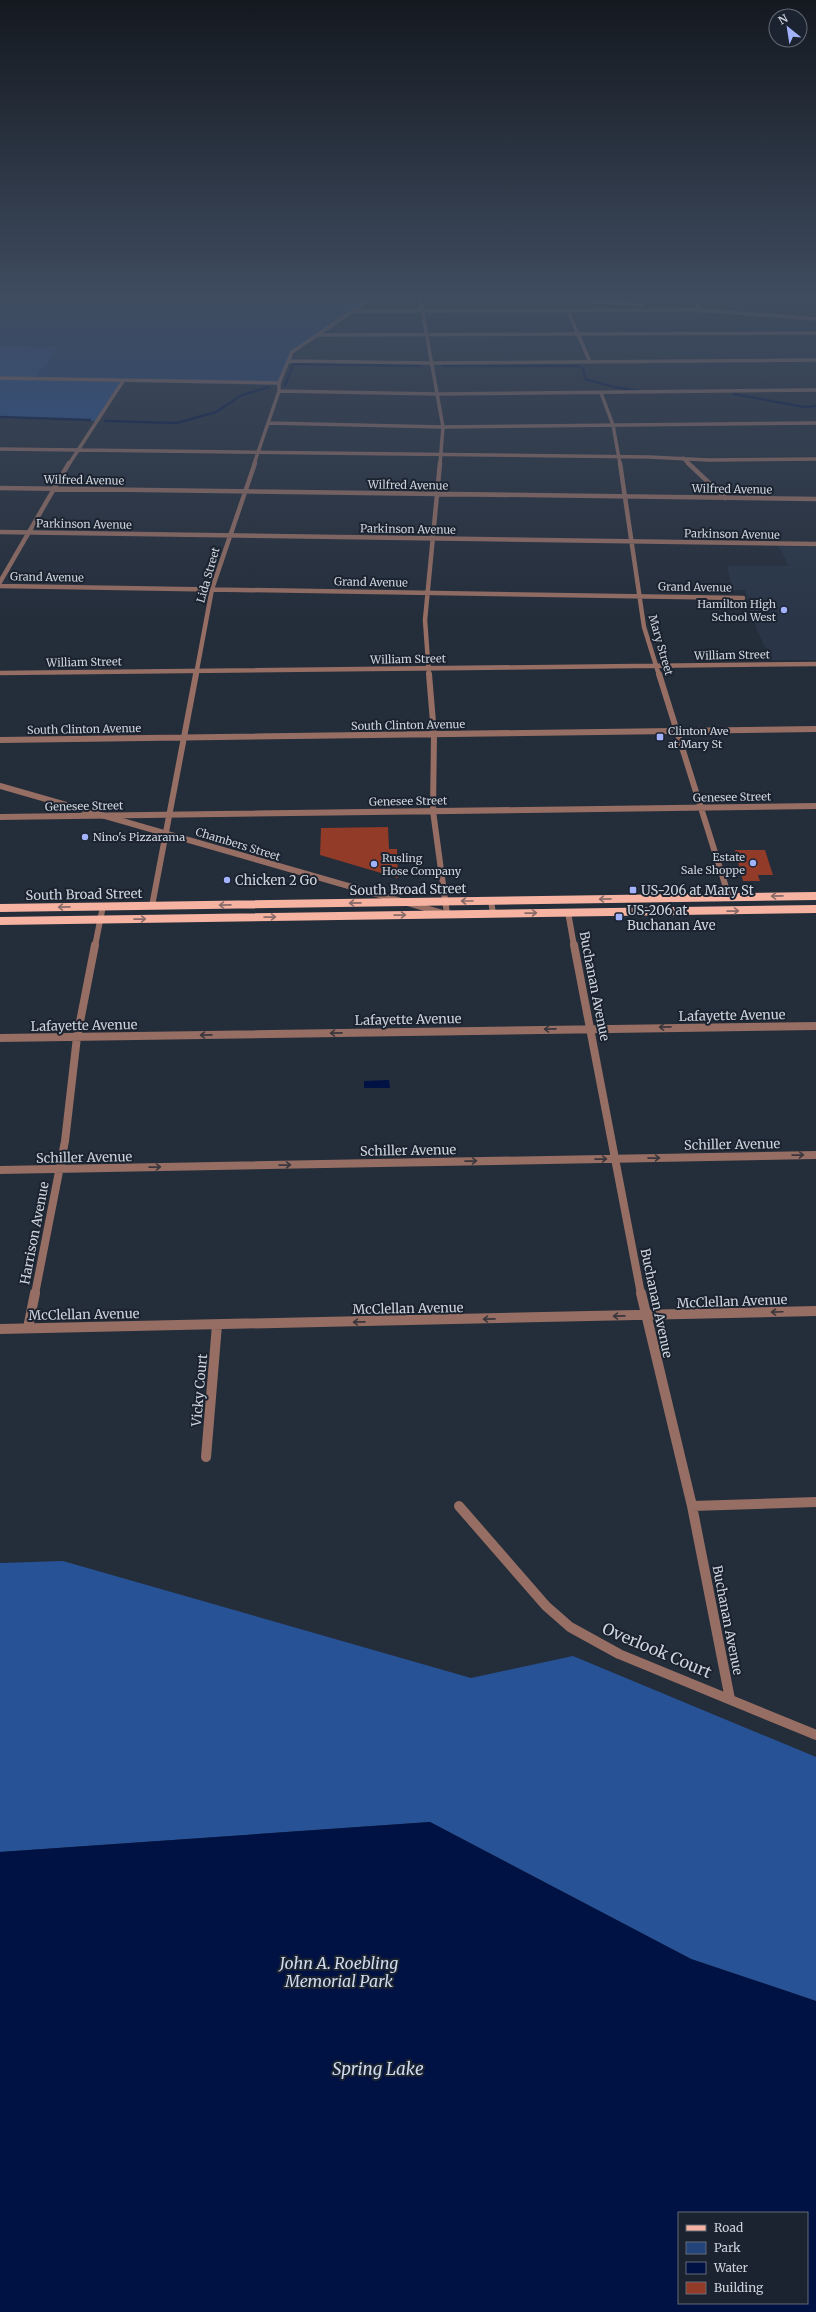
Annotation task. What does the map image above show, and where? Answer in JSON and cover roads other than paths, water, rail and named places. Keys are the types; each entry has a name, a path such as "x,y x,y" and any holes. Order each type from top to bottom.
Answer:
{"main road":[{"name":"South Broad Street","path":"0,908 816,896"},
{"name":"South Broad Street","path":"0,921 816,909"}],"street":[{"path":"0,582 77,449 106,406"},
{"name":"Lida Street","path":"152,906 212,589 274,406"},
{"path":"439,406 443,427 438,494 425,620 434,734 433,811 446,914"},
{"name":"Mary Street","path":"606,406 613,425 619,457 623,497 644,627 729,897"},
{"path":"268,423 443,427 816,423"},
{"path":"0,448 816,459"},
{"path":"683,458 725,498"},
{"name":"Wilfred Avenue","path":"0,488 816,499"},
{"name":"Parkinson Avenue","path":"0,532 816,544"},
{"name":"Grand Avenue","path":"0,586 742,598"},
{"name":"William Street","path":"0,673 816,664"},
{"name":"South Clinton Avenue","path":"0,740 816,729"},
{"name":"Chambers Street","path":"0,786 446,914"},
{"name":"Genesee Street","path":"0,817 816,806"},
{"path":"491,901 493,914"},
{"name":"Harrison Avenue","path":"28,1328 65,1141 77,1037 103,906"},
{"name":"Buchanan Avenue","path":"568,912 645,1316 692,1506 730,1699"},
{"name":"Lafayette Avenue","path":"0,1038 589,1028 816,1026"},
{"name":"Schiller Avenue","path":"0,1170 816,1155"},
{"name":"McClellan Avenue","path":"0,1328 645,1316 816,1311"},
{"name":"Vicky Court","path":"206,1457 217,1324"},
{"path":"692,1506 816,1502"},
{"name":"Overlook Court","path":"459,1506 546,1606 570,1627 619,1654 816,1735"}],"water":[{"path":"389,1080 390,1088 364,1088 364,1081"},
{"name":"Spring Lake","path":"430,1822 691,1959 816,2001 816,2312 0,2312 0,1852"}],"waterway":[{"path":"105,421 177,423 216,412 225,406"},
{"path":"798,406 816,406"},
{"path":"0,417 90,420"}],"place":[{"name":"Hamilton High School West","path":"784,610"},
{"name":"Clinton Ave at Mary St","path":"660,737"},
{"name":"Nino's Pizzarama","path":"85,837"},
{"name":"Estate Sale Shoppe","path":"753,863"},
{"name":"Rusling Hose Company","path":"374,864"},
{"name":"Chicken 2 Go","path":"227,880"},
{"name":"US-206 at Mary St","path":"633,890"},
{"name":"US-206 at Buchanan Ave","path":"619,917"}],"park label":[{"name":"John A. Roebling Memorial Park","path":"339,1972"}]}
